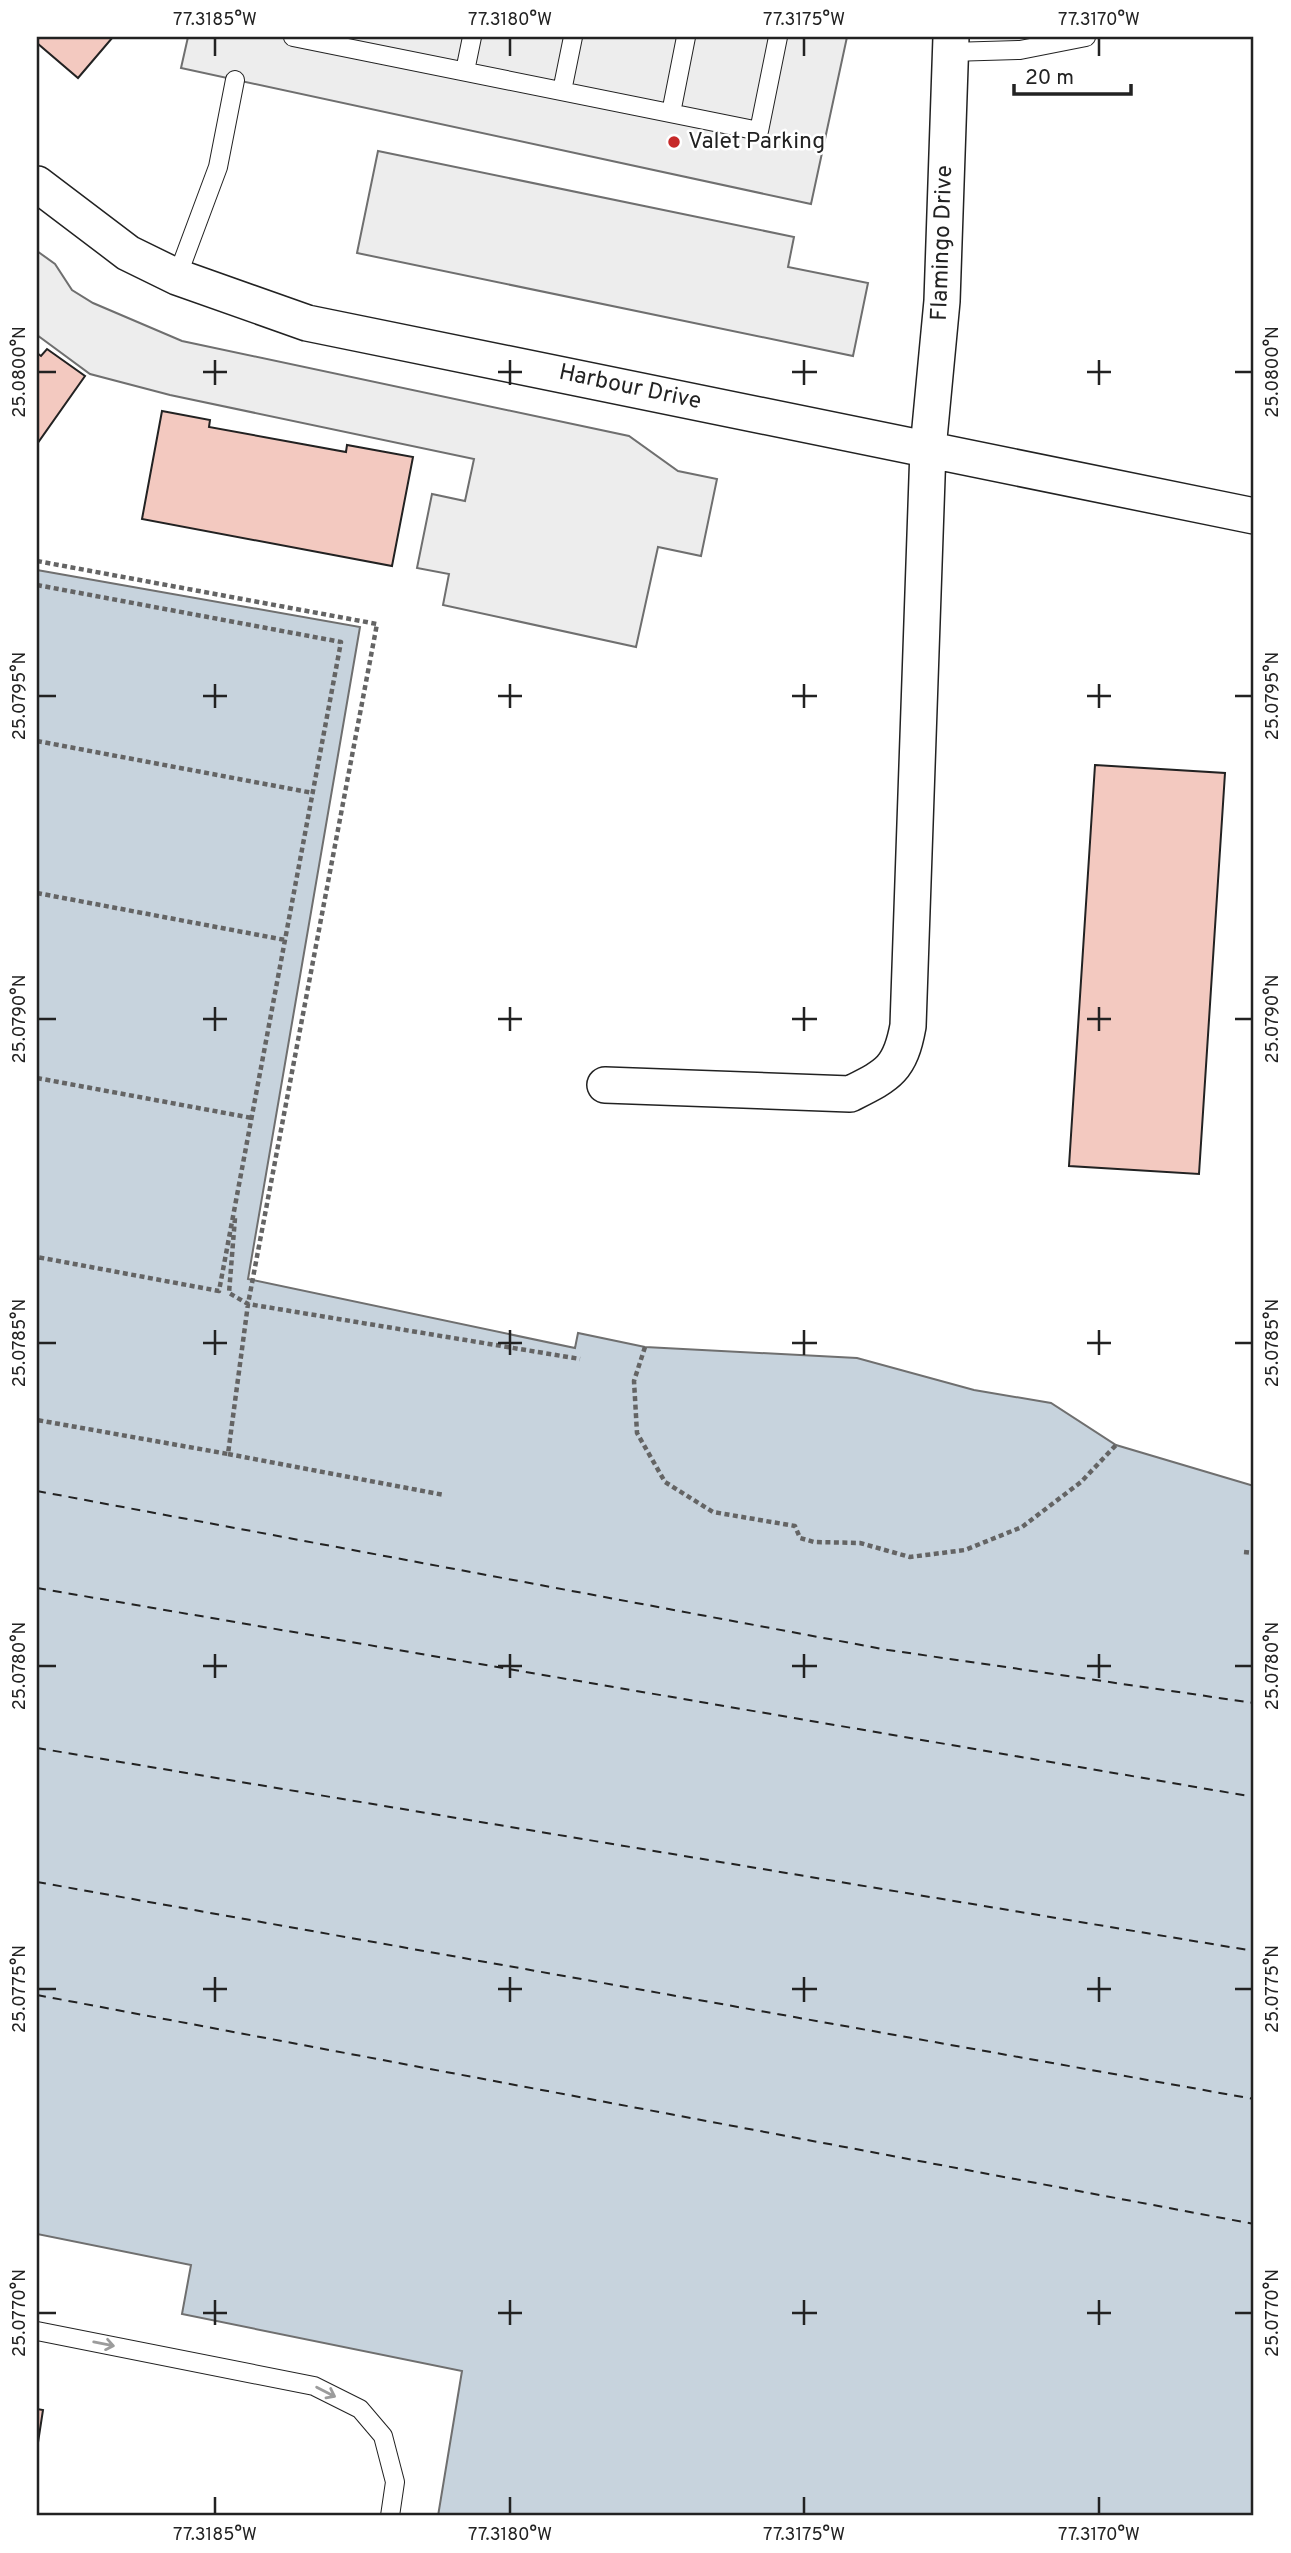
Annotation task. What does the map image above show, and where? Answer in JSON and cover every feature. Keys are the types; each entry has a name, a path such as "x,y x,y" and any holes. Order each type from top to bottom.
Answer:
{"street":[{"name":"Flamingo Drive","path":"605,1084 850,1094 883,1077 896,1066 903,1053 908,1026 928,449 942,301 950,45"},
{"name":"Harbour Drive","path":"37,184 128,253 177,277 307,323 1254,516"}],"lane":[{"path":"293,37 362,44 465,71 759,131 778,37"},
{"path":"465,71 472,37"},
{"path":"562,91 573,37"},
{"path":"671,113 686,37"},
{"path":"950,45 1020,50 1086,37"},
{"path":"177,277 218,167 235,79"},
{"path":"37,2330 314,2386 360,2409 383,2436 396,2482 390,2516"}],"path":[{"path":"37,561 377,624 248,1304 228,1454"},
{"path":"37,585 341,642 219,1291 37,1257"},
{"path":"37,741 313,793"},
{"path":"37,893 285,940"},
{"path":"37,1078 252,1118"},
{"path":"237,1195 229,1293 248,1304 580,1359"},
{"path":"645,1347 634,1381 637,1433 665,1482 713,1512 795,1526 800,1538 814,1542 860,1543 910,1557 965,1550 1022,1527 1081,1482 1116,1446"},
{"path":"37,1420 444,1495"},
{"path":"1244,1552 1254,1553"}],"shaded area":[{"name":"Valet Parking","path":"188,37 847,37 811,204 181,68"},
{"path":"378,151 794,237 788,267 868,283 853,356 357,253"},
{"path":"37,251 55,264 72,290 93,303 182,341 629,436 678,471 717,479 701,556 658,547 636,647 443,605 449,574 417,568 432,494 465,501 474,459 170,395 90,374 37,335"},
{"path":"37,570 360,627 248,1279 575,1348 578,1333 645,1347 857,1358 974,1390 1051,1403 1116,1445 1254,1486 1254,2516 438,2516 462,2371 182,2314 191,2265 37,2234"}],"building":[{"path":"37,37 113,37 78,78 37,43"},
{"path":"47,349 85,376 37,444 37,353 41,356"},
{"path":"162,411 210,420 209,427 346,452 347,445 413,457 392,566 142,519"},
{"path":"1095,765 1225,773 1199,1174 1069,1166"},
{"path":"37,2409 43,2410 37,2449"}],"ferry route":[{"path":"37,1491 888,1650 1254,1703"},
{"path":"37,1588 1254,1797"},
{"path":"37,1748 1254,1951"},
{"path":"37,1882 1254,2099"},
{"path":"37,1995 1254,2224"}],"place":[{"name":"Valet Parking","path":"674,142"}]}
